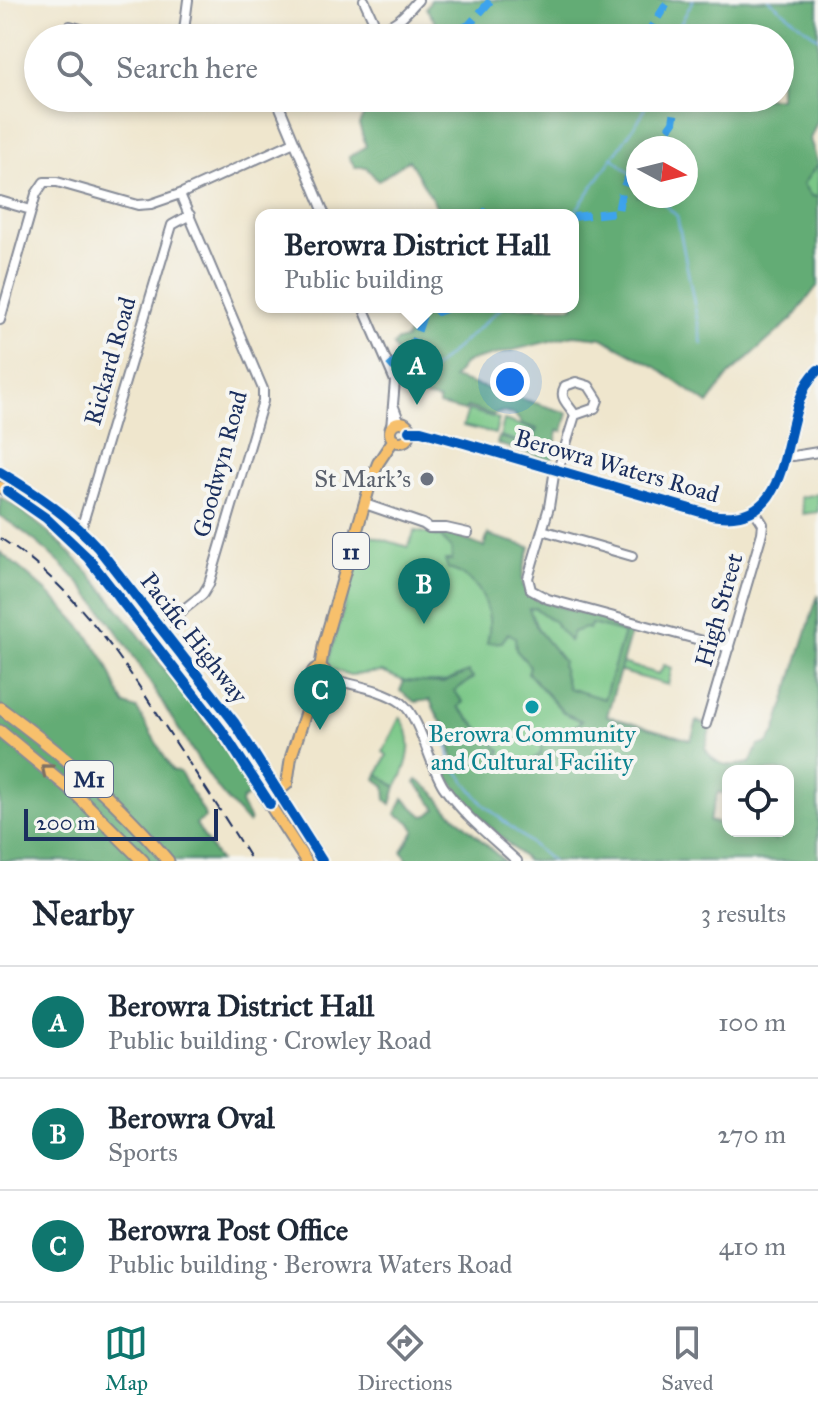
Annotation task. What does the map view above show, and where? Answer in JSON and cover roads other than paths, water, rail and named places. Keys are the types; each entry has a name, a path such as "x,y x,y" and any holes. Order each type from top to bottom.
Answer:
{"highway":[{"name":"M1","path":"0,708 39,736 107,795 168,861"},
{"name":"M1","path":"0,731 75,793 143,861"}],"main road":[{"path":"754,510 773,492 806,385 818,370"},
{"path":"406,425 409,431 405,441 395,430 406,425"},
{"name":"11","path":"279,791 290,777 291,757 320,676 324,644 365,504 378,463 395,430"},
{"name":"Berowra Waters Road","path":"409,431 421,431 711,515 737,516 754,510"},
{"name":"Pacific Highway","path":"0,472 49,502 81,529 234,722 322,861"},
{"name":"Pacific Highway","path":"0,487 46,518 70,539 221,729 306,861"},
{"name":"11","path":"264,794 291,757"},
{"path":"264,794 279,791"}],"street":[{"path":"185,24 188,0"},
{"path":"364,0 370,11 371,24"},
{"path":"393,24 400,21 418,0"},
{"path":"282,112 322,209"},
{"path":"0,320 38,188 48,181 138,205 151,204 294,142"},
{"name":"Goodwyn Road","path":"149,637 203,594 209,584 263,401 263,389 180,194"},
{"path":"0,201 31,210"},
{"name":"Rickard Road","path":"81,529 172,225 190,215"},
{"path":"366,313 395,381 390,419 395,430"},
{"path":"570,383 583,383 593,389 597,405 575,415 562,397 562,392 570,383"},
{"path":"575,415 557,470 528,583 531,590 542,597 729,648"},
{"path":"786,454 793,456 818,452"},
{"path":"365,504 429,528 468,533"},
{"name":"High Street","path":"706,724 762,533 763,524 754,510"},
{"path":"542,530 632,556"},
{"path":"320,676 388,696 407,709 413,715 430,761 455,802 517,861"}],"waterway":[{"path":"680,24 693,0"},
{"path":"769,0 818,38"},
{"path":"577,209 643,112"},
{"path":"612,157 626,169"},
{"path":"668,208 677,216 702,344"},
{"path":"422,379 495,313"},
{"path":"445,729 450,762 483,804 552,861"}],"railway":[{"path":"0,538 53,580 97,628 136,681 252,861"}],"place":[{"name":"Berowra District Hall","path":"417,405"},
{"name":"St Mark's","path":"427,479"},
{"name":"Berowra Oval","path":"424,624"},
{"name":"Berowra Community and Cultural Facility","path":"532,707"},
{"name":"Berowra Post Office","path":"320,730"}]}
